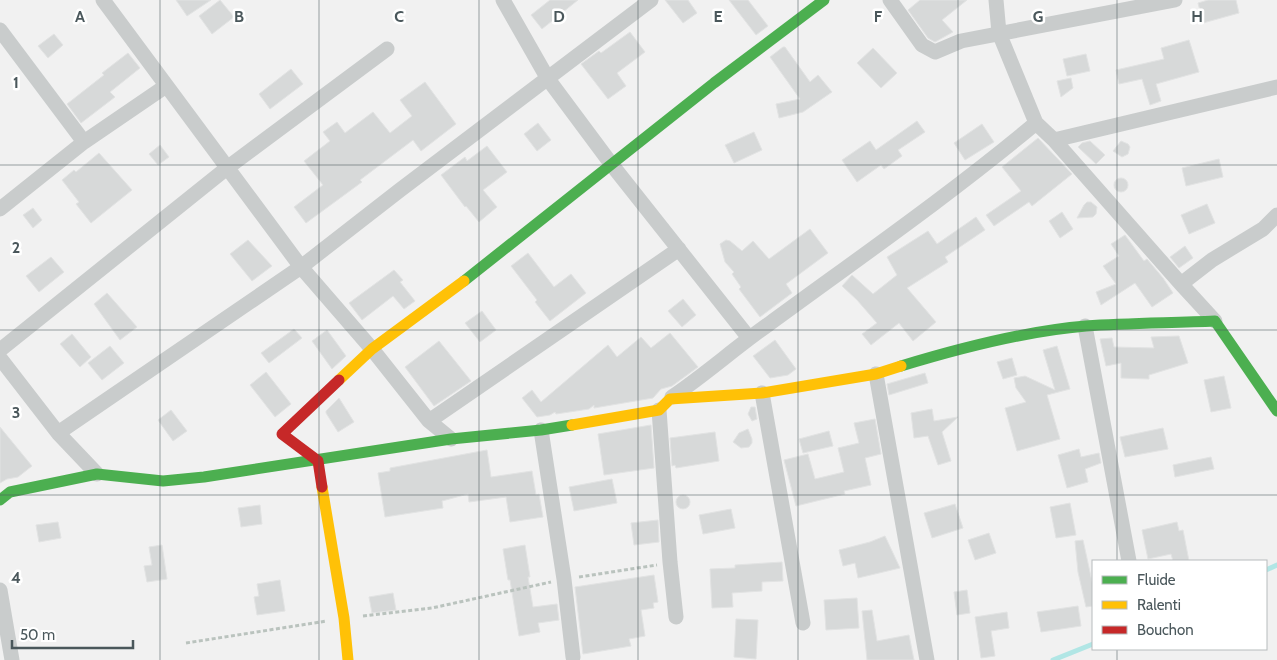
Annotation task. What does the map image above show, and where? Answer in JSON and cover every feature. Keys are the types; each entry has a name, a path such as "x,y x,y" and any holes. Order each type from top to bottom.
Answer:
{"street":[{"path":"103,0 301,267 372,349 429,421 450,439"},
{"path":"503,0 548,79 612,165 749,338"},
{"path":"58,433 301,267 651,0"},
{"path":"348,660 344,618 318,460 282,434 372,349 497,256 714,83 824,0"},
{"path":"890,0 922,45 935,52 961,41 999,32 1175,0"},
{"path":"996,0 999,32 1036,123 1054,140 1216,321 1277,411"},
{"path":"0,30 84,142"},
{"path":"0,350 226,168 387,49"},
{"path":"0,209 84,142 166,86"},
{"path":"1054,140 1277,87"},
{"path":"664,404 749,338 908,222 1036,123"},
{"path":"1181,284 1212,260 1263,229 1277,215"},
{"path":"429,421 679,249"},
{"path":"0,500 10,492 96,474 163,480 204,478 450,439 541,430 664,404 762,393 876,374 951,351 1020,336 1085,326 1216,321"},
{"path":"1085,326 1129,560"},
{"path":"0,358 58,433 96,474"},
{"path":"876,374 927,660"},
{"path":"762,393 804,623"},
{"path":"664,404 670,562 676,617"},
{"path":"541,430 564,579 573,657"},
{"path":"0,590 12,660"}],"path":[{"path":"186,643 344,618 432,608 564,579 670,562"}],"building":[{"path":"176,0 211,0 187,16"},
{"path":"220,0 234,17 212,34 199,16"},
{"path":"550,0 578,0 542,29 531,15"},
{"path":"665,0 688,0 697,13 683,23"},
{"path":"729,0 748,0 768,26 756,35"},
{"path":"920,0 967,0 942,20 953,32 935,42 928,38 908,10"},
{"path":"1208,0 1236,0 1239,13 1203,23 1198,3"},
{"path":"630,32 645,52 617,73 626,86 608,99 581,64 599,51 601,53"},
{"path":"54,34 63,45 48,58 38,46"},
{"path":"1189,40 1199,72 1156,84 1161,101 1150,105 1142,79 1119,84 1116,70 1164,59 1161,48"},
{"path":"785,47 810,82 818,75 832,92 803,112 779,118 776,104 800,99 770,57"},
{"path":"873,48 897,73 881,88 857,63"},
{"path":"128,53 140,68 110,92 115,97 81,123 67,104"},
{"path":"1086,54 1090,71 1067,76 1063,59"},
{"path":"291,69 303,84 270,109 259,94"},
{"path":"1071,78 1073,88 1061,97 1057,81"},
{"path":"425,82 456,124 421,151 413,140 360,180 362,182 306,223 294,207 323,185 304,161 330,141 323,132 337,122 345,133 373,112 390,133 412,116 400,100"},
{"path":"917,121 925,132 898,150 902,156 884,169 881,165 857,182 842,160 870,141 876,150"},
{"path":"538,123 551,140 537,151 524,134"},
{"path":"982,124 994,142 965,160 954,143"},
{"path":"754,132 762,150 734,163 725,145"},
{"path":"1038,138 1072,174 1032,206 1029,202 994,226 986,215 1021,191 1002,167"},
{"path":"1090,141 1105,155 1096,164 1078,147 1082,143"},
{"path":"1121,141 1130,147 1128,154 1122,157 1113,151"},
{"path":"160,145 169,157 158,165 149,154"},
{"path":"487,146 507,172 483,190 497,207 479,222 441,175 465,157 467,161"},
{"path":"99,153 132,190 91,223 76,204 79,202 62,180 74,170 76,172"},
{"path":"1219,159 1223,177 1186,186 1182,168"},
{"path":"1118,178 1124,178 1128,185 1124,192 1118,192 1114,188 1114,182"},
{"path":"1087,202 1091,202 1097,207 1096,214 1093,217 1077,218 1084,205"},
{"path":"1207,204 1215,223 1189,234 1181,215"},
{"path":"33,208 42,220 33,228 23,215"},
{"path":"1062,212 1073,229 1060,238 1049,221"},
{"path":"976,217 985,230 945,257 948,262 907,288 936,322 913,341 899,323 871,345 862,334 877,323 842,286 852,275 873,294 897,275 887,257 928,231 937,244"},
{"path":"810,229 828,253 786,284 792,293 760,317 739,289 741,287 732,274 734,272 725,262 720,244 726,240 730,241 742,251 753,241 769,259"},
{"path":"1125,235 1144,261 1147,259 1173,293 1152,307 1135,283 1101,305 1096,292 1116,284 1103,266 1119,256 1111,244"},
{"path":"248,240 272,266 252,281 230,254"},
{"path":"1185,246 1193,258 1179,268 1170,257"},
{"path":"528,253 554,287 571,274 586,293 550,321 535,302 537,300 511,266"},
{"path":"51,257 64,272 39,292 26,276"},
{"path":"394,270 403,280 400,282 415,301 404,309 393,296 362,320 349,303"},
{"path":"107,293 137,327 120,340 94,304"},
{"path":"683,299 696,315 682,327 668,311"},
{"path":"482,311 496,330 480,342 465,323"},
{"path":"294,329 302,338 269,363 261,353"},
{"path":"327,330 346,356 332,369 312,341"},
{"path":"670,333 698,367 672,386 661,389 653,398 594,408 594,405 589,409 556,414 555,412 550,415 537,417 522,398 532,390 541,402 608,345 617,357 641,337 651,348"},
{"path":"72,334 91,357 80,367 60,344"},
{"path":"1179,336 1188,363 1149,375 1149,379 1121,378 1121,363 1106,366 1100,339 1112,338 1114,347 1154,348 1151,337"},
{"path":"775,340 796,369 788,375 770,378 753,356"},
{"path":"439,341 471,381 434,406 405,367"},
{"path":"110,346 124,363 102,380 88,363"},
{"path":"1057,346 1070,389 1047,395 1060,439 1017,451 1005,408 1026,402 1016,388 1014,378 1025,376 1055,390 1043,350"},
{"path":"1012,358 1017,375 1003,379 997,362"},
{"path":"266,372 291,404 275,417 250,385"},
{"path":"925,373 928,383 889,395 887,384"},
{"path":"1224,376 1231,408 1211,412 1204,380"},
{"path":"339,398 354,422 338,432 326,411"},
{"path":"751,407 755,407 757,419 752,421 748,414"},
{"path":"932,409 934,421 958,417 942,432 951,461 938,465 928,436 914,438 911,413"},
{"path":"171,410 187,431 173,441 158,420"},
{"path":"875,419 881,454 865,458 871,485 844,491 845,494 796,506 784,460 808,454 815,479 844,472 838,448 859,443 854,423"},
{"path":"651,425 654,468 604,475 598,434"},
{"path":"0,427 32,466 18,477 7,479 0,483"},
{"path":"1163,428 1168,449 1125,457 1120,437"},
{"path":"748,429 752,443 749,447 741,448 733,442 739,433"},
{"path":"829,431 833,446 803,453 799,439"},
{"path":"715,432 719,461 676,468 675,465 672,466 670,438"},
{"path":"1079,449 1081,457 1099,453 1101,463 1085,469 1088,482 1067,488 1058,455"},
{"path":"487,450 491,477 532,471 536,495 539,494 543,517 510,522 506,497 469,502 468,494 442,501 443,508 385,517 378,473 390,471 390,468"},
{"path":"1211,457 1214,469 1175,477 1173,465"},
{"path":"612,479 617,503 574,511 569,487"},
{"path":"683,495 688,497 690,502 688,507 683,509 678,507 676,502 678,497"},
{"path":"1070,503 1076,535 1056,538 1050,507"},
{"path":"955,504 963,528 932,538 924,513"},
{"path":"260,505 262,524 241,527 238,508"},
{"path":"731,509 735,528 703,534 699,515"},
{"path":"658,520 659,542 634,545 631,523"},
{"path":"58,522 61,538 39,542 36,525"},
{"path":"1177,522 1179,531 1183,530 1189,560 1173,560 1171,554 1148,559 1142,530"},
{"path":"989,533 996,553 975,560 968,540"},
{"path":"885,536 900,568 858,578 855,563 843,566 839,550"},
{"path":"1083,540 1092,581 1092,606 1086,607 1078,572 1075,541"},
{"path":"162,545 167,579 147,582 144,566 152,565 149,547"},
{"path":"525,545 533,607 557,604 559,620 538,623 540,632 519,636 503,549"},
{"path":"782,562 783,581 762,582 762,591 732,593 733,607 712,608 710,569 735,568 735,565"},
{"path":"654,575 658,602 653,603 654,608 641,610 645,636 629,639 631,646 583,654 575,587"},
{"path":"280,580 285,611 257,615 254,597 259,596 257,584"},
{"path":"967,590 970,613 957,615 954,592"},
{"path":"393,593 396,610 372,613 369,597"},
{"path":"857,598 859,628 826,630 824,600"},
{"path":"1078,606 1081,626 1041,632 1037,612"},
{"path":"872,610 877,641 909,635 914,660 867,660 862,611"},
{"path":"1007,612 1009,628 991,631 995,656 981,658 975,617"},
{"path":"736,619 758,620 756,659 734,657"}],"waterway":[{"path":"1267,570 1277,565"},
{"path":"1053,660 1092,644"}],"traffic: fast":[{"path":"464,281 714,83 824,0"},
{"path":"901,366 993,341 1063,328 1215,321 1277,411"},
{"path":"0,500 10,492 97,474 163,481 204,477 451,439 572,425"}],"traffic: slow":[{"path":"339,380 372,349 464,281"},
{"path":"572,425 659,410 670,399 762,393 876,374 901,366"},
{"path":"322,487 344,618 348,660"}],"traffic: jam":[{"path":"322,487 318,461 282,434 339,380"}]}
